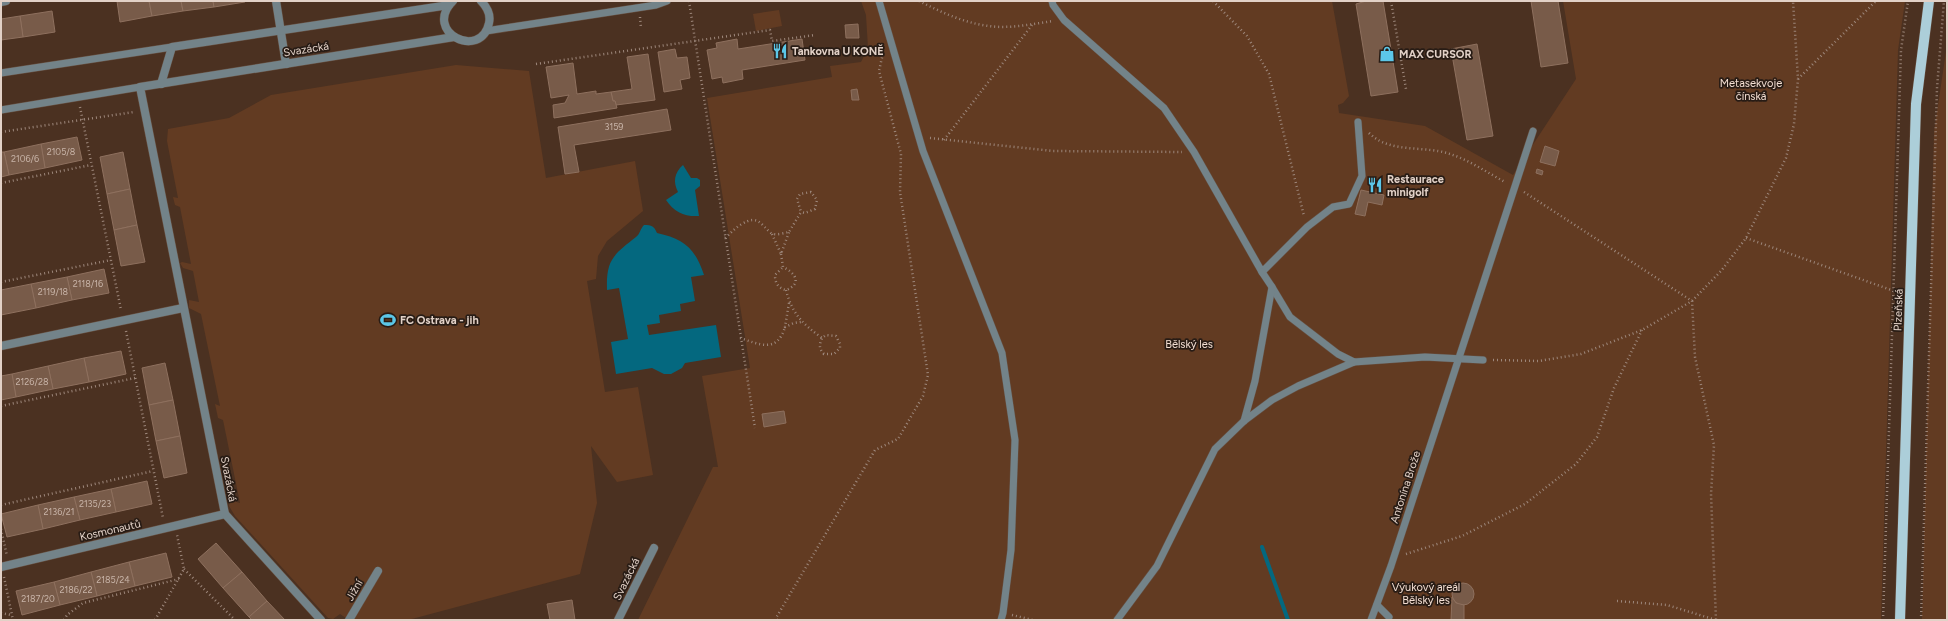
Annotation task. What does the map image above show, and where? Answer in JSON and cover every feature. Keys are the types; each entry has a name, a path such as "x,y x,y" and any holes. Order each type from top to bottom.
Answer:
{"main road":[{"name":"Plzeňská","path":"1900,620 1916,104 1929,1"}],"street":[{"path":"1,2 6,1"},
{"path":"276,1 286,64"},
{"path":"451,3 446,11 445,22 450,33 460,40 473,41 478,39 486,31 488,26 489,15 481,1"},
{"name":"Svazácká","path":"172,47 451,3"},
{"name":"Svazácká","path":"321,620 225,514 140,87 454,37"},
{"path":"161,84 172,47"},
{"path":"1,346 184,308"},
{"name":"Kosmonautů","path":"4,566 225,514"},
{"name":"Svazácká","path":"618,620 654,548"},
{"name":"Jižní","path":"349,620 378,571"}],"lane":[{"path":"486,31 656,5 668,1"},
{"path":"879,1 919,136 1002,353 1015,440 1010,550 1003,612 1000,620"},
{"path":"1052,1 1053,5 1064,20 1164,108 1194,152 1262,272 1290,317 1338,354 1354,362"},
{"name":"Svazácká","path":"1,72 172,47"},
{"name":"Svazácká","path":"1,110 140,87"},
{"path":"1262,272 1307,227 1333,207 1349,204 1362,176 1358,122"},
{"name":"Antonína Brože","path":"1371,620 1393,560 1533,131"},
{"path":"1244,421 1256,381 1272,287"},
{"path":"1117,620 1157,566 1215,449 1244,421 1272,400 1298,386 1354,362 1425,357 1458,360 1483,360"},
{"path":"1376,605 1389,617"}],"path":[{"path":"689,1 755,428"},
{"path":"919,1 946,15 989,26 1032,24 1064,20"},
{"path":"1213,1 1247,36 1270,74 1307,227"},
{"path":"1391,1 1406,90"},
{"path":"1483,360 1539,361 1581,354 1642,330 1692,301 1721,271 1746,238 1786,158 1794,124 1798,79 1793,1"},
{"path":"1798,79 1876,1"},
{"path":"1883,620 1901,50 1908,1"},
{"path":"1921,620 1937,96 1940,34 1944,1"},
{"path":"944,140 1032,24"},
{"path":"536,64 770,30 772,41 815,35"},
{"path":"777,620 875,450 898,439 923,396 928,375 900,192 901,154 879,71 883,51"},
{"path":"78,98 165,528"},
{"path":"1,132 144,110"},
{"path":"1358,122 1376,139 1398,147 1450,154 1515,186 1692,301"},
{"path":"919,136 1053,151 1194,152"},
{"path":"1,183 91,165"},
{"path":"781,254 789,232 801,212 797,199 800,194 811,192 815,195 817,200 814,210 805,213 801,212"},
{"path":"725,238 743,223 752,220 760,221 772,233 781,254 783,267"},
{"path":"772,233 780,234 789,232"},
{"path":"1746,238 1894,291"},
{"path":"1,282 111,260"},
{"path":"783,267 792,271 796,276 796,280 791,288 786,290"},
{"path":"783,267 775,275 777,285 786,290 789,303 801,322 822,338"},
{"path":"1617,601 1667,605 1716,620 1711,494 1714,445 1695,357 1692,301"},
{"path":"740,338 764,345 778,342 786,327 789,303"},
{"path":"786,327 794,323 801,322"},
{"path":"1393,560 1416,550 1462,536 1525,504 1576,464 1597,437 1614,388 1642,330"},
{"path":"826,335 836,336 840,344 840,348 834,354 824,354 819,346 822,338 826,335"},
{"path":"1,406 135,378"},
{"path":"1,506 153,471"},
{"path":"175,526 184,569 235,620"},
{"path":"1,529 4,566 13,620"},
{"path":"155,620 184,569"},
{"path":"64,620 67,615 83,603 179,579"},
{"path":"1003,612 1033,620"},
{"path":"1,613 11,615"}],"green space":[{"name":"Bělský les","path":"861,1 1332,1 1349,96 1343,103 1338,105 1339,113 1425,126 1513,175 1576,79 1563,1 1905,1 1898,50 1881,620 638,620 713,467 718,467 702,376 750,368 707,98 832,77 830,66 861,62 868,48 866,15"},
{"path":"779,10 782,26 756,31 753,14"},
{"path":"1947,45 1947,620 1922,620 1934,132"},
{"name":"FC Ostrava - jih","path":"456,65 529,71 546,178 635,161 643,211 607,241 598,256 596,279 587,281 605,392 638,387 653,475 617,482 591,446 597,503 580,574 408,620 349,620 340,614 333,619 328,618 235,516 229,506 230,500 240,503 223,420 218,418 215,404 220,406 201,314 189,308 189,300 199,302 193,271 183,268 180,263 191,264 180,207 175,205 173,197 178,198 167,141 168,129 229,118 271,95"}],"water":[{"path":"683,165 691,178 697,178 700,180 700,186 695,190 699,216 689,216 680,213 676,211 666,200 678,192 675,185 675,178 676,174"},
{"path":"644,225 652,226 657,233 674,238 687,246 697,258 704,275 691,277 695,301 680,304 681,311 659,315 660,323 647,325 649,335 716,325 721,357 685,363 682,368 671,374 664,374 652,368 616,374 611,342 628,339 619,288 607,290 608,272 612,259 637,236"}],"building":[{"path":"117,1 149,1 152,16 120,22"},
{"path":"149,1 181,1 183,11 152,16"},
{"path":"181,1 213,1 214,7 183,11"},
{"path":"213,1 245,1 245,2 214,7"},
{"path":"1366,1 1383,1 1398,92 1371,96 1356,4"},
{"path":"1531,1 1558,1 1568,63 1541,67"},
{"path":"52,11 55,32 23,37 20,16"},
{"path":"20,16 23,37 1,40 1,19"},
{"path":"858,24 859,38 846,38 845,25"},
{"path":"737,39 738,49 802,39 805,60 742,70 743,79 723,83 722,77 712,79 707,50 717,48 716,43"},
{"path":"1477,44 1493,136 1467,140 1451,49"},
{"path":"675,49 677,58 687,57 690,78 680,80 682,89 664,92 658,52"},
{"path":"648,54 655,100 616,105 615,101 613,101 611,92 632,89 627,57"},
{"path":"573,63 577,94 596,91 596,94 611,92 613,101 615,101 617,108 554,118 553,105 565,103 569,95 551,98 546,67"},
{"path":"857,89 859,100 852,100 851,90"},
{"path":"667,109 671,130 574,145 579,172 565,174 558,127"},
{"path":"77,137 82,160 45,168 41,144"},
{"path":"41,144 45,168 9,175 4,152"},
{"path":"1545,146 1559,151 1555,166 1540,162"},
{"path":"1,152 4,152 9,175 1,177"},
{"path":"123,152 130,189 107,194 100,157"},
{"path":"1537,169 1543,171 1542,175 1536,173"},
{"path":"130,189 137,225 114,230 107,194"},
{"path":"1361,190 1384,195 1382,205 1368,202 1365,216 1355,214"},
{"path":"137,225 145,262 121,266 114,230"},
{"path":"104,269 109,293 72,300 67,277"},
{"path":"67,277 72,300 36,308 31,284"},
{"path":"31,284 36,308 1,315 1,290"},
{"path":"121,351 126,374 89,382 84,358"},
{"path":"84,358 89,382 53,389 48,366"},
{"path":"165,363 173,400 149,405 142,368"},
{"path":"48,366 53,389 16,397 12,374"},
{"path":"12,374 16,397 1,400 1,376"},
{"path":"173,400 180,436 156,441 149,405"},
{"path":"784,411 786,423 764,427 762,414"},
{"path":"180,436 187,473 164,478 156,441"},
{"path":"147,481 152,504 116,512 111,489"},
{"path":"111,489 116,512 80,520 74,497"},
{"path":"74,497 80,520 43,529 38,505"},
{"path":"38,505 43,529 7,537 1,514"},
{"path":"216,543 242,572 223,588 198,559"},
{"path":"166,553 172,577 135,586 129,562"},
{"path":"129,562 135,586 97,596 91,572"},
{"path":"91,572 97,596 60,605 54,582"},
{"path":"242,572 267,601 249,617 223,588"},
{"path":"54,582 60,605 22,615 16,591"},
{"path":"1459,583 1467,583 1474,590 1474,598 1467,605 1459,605 1452,598 1452,590"},
{"path":"1452,597 1456,603 1464,605 1464,620 1451,620"},
{"path":"572,600 575,620 550,620 547,604"},
{"path":"267,601 285,620 252,620 249,617"}],"waterway":[{"path":"1262,547 1288,620"}],"place":[{"name":"Tankovna U KONĚ","path":"780,51"},
{"name":"MAX CURSOR","path":"1387,54"},
{"name":"Restaurace minigolf","path":"1375,185"},
{"name":"FC Ostrava - jih","path":"388,320"}],"park label":[{"name":"Metasekvoje čínská","path":"1751,89"},
{"name":"Výukový areál Bělský les","path":"1426,593"}]}
